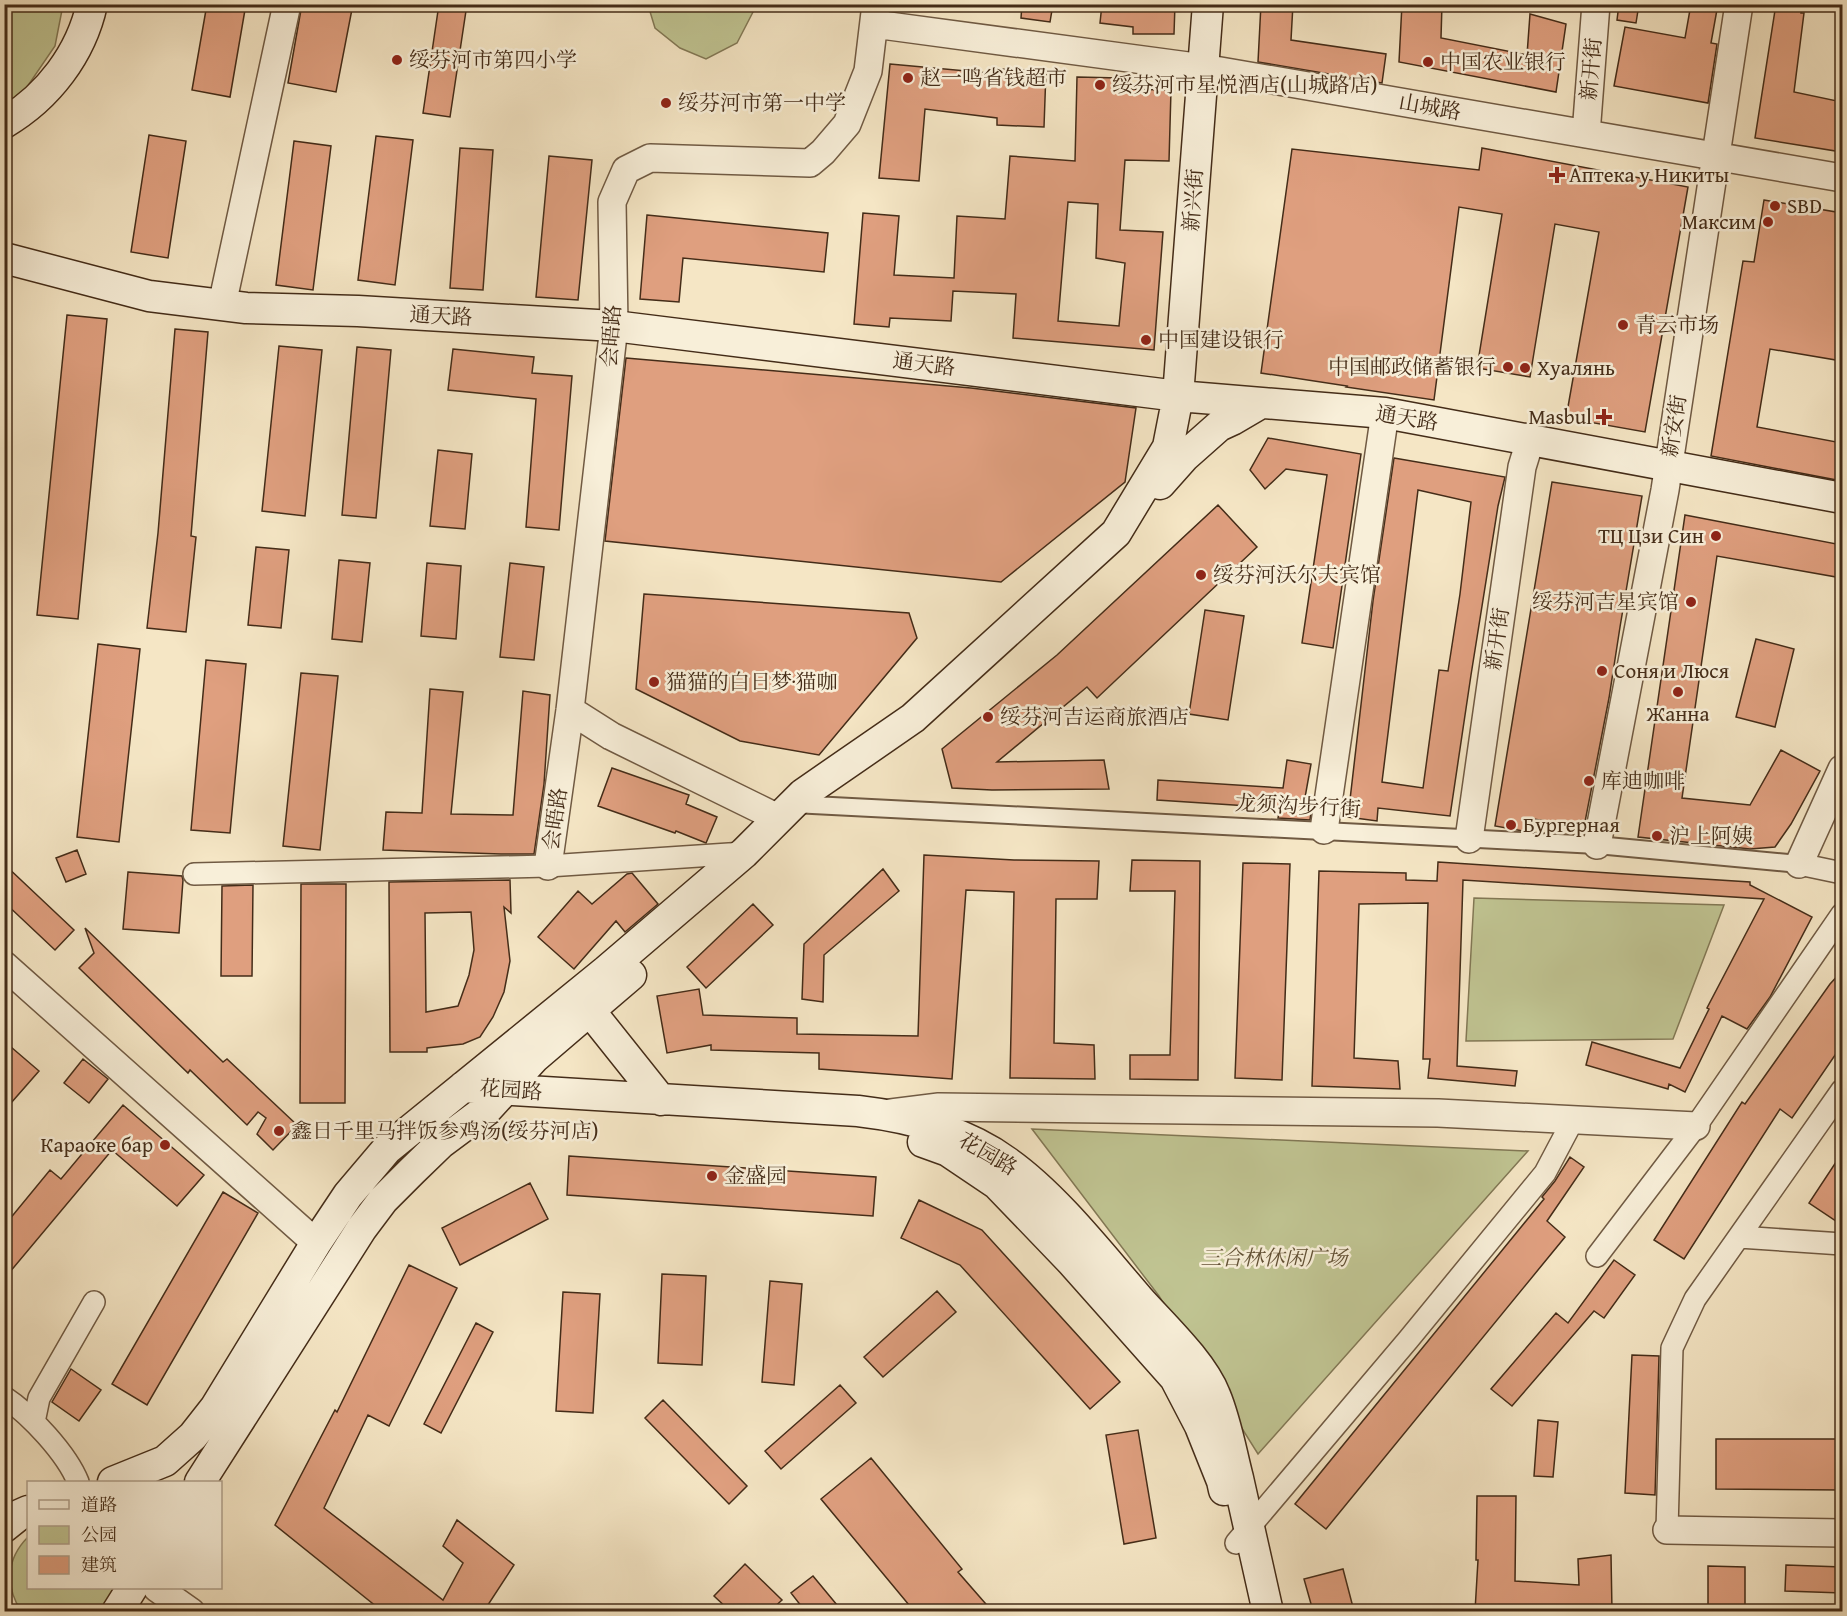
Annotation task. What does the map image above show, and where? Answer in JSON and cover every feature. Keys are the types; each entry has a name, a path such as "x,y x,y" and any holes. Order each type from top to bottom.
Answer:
{"main road":[{"path":"4,123 19,114 42,94 62,71 78,45 92,4"},
{"name":"新兴街","path":"1116,533 1168,447 1178,396 1208,4"},
{"name":"通天路","path":"4,258 148,296 246,308 358,311 614,326 1178,396 1385,413 1842,498"},
{"path":"115,1481 165,1461 193,1436 215,1408 348,1195 387,1149 606,971 714,879 744,853 803,794 913,718 1116,533 1184,458 1210,434 1219,426 1261,403"},
{"path":"201,1481 383,1200 441,1143 497,1099 534,1058 698,916 714,879"},
{"path":"590,1011 661,1100"},
{"name":"花园路","path":"463,1087 497,1099 857,1128 903,1136 948,1151 997,1184 1071,1261 1175,1378 1200,1426 1222,1480 1268,1611"},
{"name":"花园路","path":"497,1099 661,1100 887,1114 942,1129 972,1141 1005,1160 1027,1177 1068,1218 1197,1365 1215,1394 1228,1436 1251,1611"},
{"path":"116,1611 124,1589"},
{"path":"116,1611 131,1589"}],"street":[{"path":"222,305 287,4"},
{"name":"新开街","path":"1586,134 1596,4"},
{"name":"新安街","path":"1597,845 1665,490 1739,4"},
{"name":"山城路","path":"875,14 1842,178"},
{"name":"会晤路","path":"548,866 570,710 614,326 612,202 626,170 650,158 810,163 848,124 868,71 875,14"},
{"path":"1324,830 1385,413"},
{"name":"新开街","path":"1469,839 1522,467 1530,441"},
{"path":"570,710 611,736 785,811"},
{"path":"1842,769 1800,864 1842,873"},
{"name":"龙须沟步行街","path":"785,811 1324,830 1597,845 1800,864"},
{"path":"194,874 548,866 744,853"},
{"path":"1597,1256 1696,1126 1842,914"},
{"path":"4,965 316,1243"},
{"path":"1842,1090 1695,1299 1672,1348 1667,1530 1842,1533"},
{"path":"887,1114 939,1107 1438,1113 1696,1126"},
{"path":"1242,1536 1408,1340 1545,1173 1573,1120"},
{"path":"1739,1237 1842,1244"},
{"path":"34,1422 39,1398 94,1302"},
{"path":"4,1397 18,1406 34,1422 72,1467 78,1481"},
{"path":"160,1589 191,1611"}],"green space":[{"path":"648,4 755,5 737,43 706,59 680,48 655,28"},
{"path":"5,5 63,5 55,46 27,87 5,108"},
{"path":"1474,898 1724,905 1673,1039 1466,1041"},
{"name":"三合林休闲广场","path":"1032,1129 1528,1151 1258,1454 1159,1296"},
{"path":"27,1538 27,1589 121,1589 110,1611 21,1611 12,1592 10,1573 15,1554"}],"building":[{"path":"207,4 246,4 230,97 192,90"},
{"path":"302,4 353,4 336,92 288,83"},
{"path":"439,4 467,4 450,117 423,113"},
{"path":"1022,4 1053,4 1050,22 1021,18"},
{"path":"1102,4 1175,4 1174,34 1133,34 1133,27 1100,23"},
{"path":"1261,4 1293,4 1291,40 1386,54 1382,83 1258,62"},
{"path":"1402,4 1442,4 1441,38 1527,55 1530,14 1566,24 1556,92 1399,62"},
{"path":"1619,4 1639,4 1636,23 1617,20"},
{"path":"1691,4 1718,4 1711,43 1717,44 1708,103 1614,86 1625,27 1685,38"},
{"path":"1776,4 1802,4 1801,13 1804,13 1794,92 1842,102 1842,152 1755,138"},
{"path":"890,64 999,74 999,69 1046,71 1044,127 997,125 997,118 925,109 919,181 879,178"},
{"path":"1077,77 1119,78 1119,89 1171,90 1169,161 1125,160 1120,230 1163,232 1154,350 1013,338 1016,294 953,291 951,321 890,318 889,327 854,324 863,213 899,216 894,275 954,278 957,216 1005,219 1010,156 1075,161","holes":["1068,202 1098,204 1096,258 1125,263 1119,326 1058,321"]},
{"path":"149,135 186,141 168,258 131,252"},
{"path":"376,136 413,140 395,285 358,280"},
{"path":"294,141 331,146 313,290 276,285"},
{"path":"460,148 493,150 483,290 450,288"},
{"path":"1482,148 1688,187 1645,432 1566,418 1599,232 1555,224 1530,377 1477,368 1502,214 1459,207 1434,400 1261,373 1292,149 1479,170"},
{"path":"549,156 592,160 578,300 536,297"},
{"path":"1764,200 1842,213 1842,361 1770,349 1757,427 1842,443 1842,481 1711,456 1743,261 1754,262"},
{"path":"647,215 828,233 824,272 683,258 679,302 640,299"},
{"path":"67,315 107,319 78,619 37,615"},
{"path":"175,329 208,332 191,536 196,537 186,632 147,628 158,533"},
{"path":"279,346 322,350 305,516 262,511"},
{"path":"357,347 391,350 376,518 342,515"},
{"path":"453,349 534,357 532,373 572,376 559,530 526,527 536,399 448,390"},
{"path":"626,358 971,388 1136,408 1125,482 1001,582 605,541"},
{"path":"1268,438 1361,454 1333,648 1302,643 1327,475 1286,469 1265,489 1250,470"},
{"path":"438,450 472,454 465,529 430,526"},
{"path":"1394,458 1505,477 1498,506 1450,816 1378,808 1377,821 1348,817 1373,601","holes":["1418,490 1471,502 1448,671 1439,670 1423,788 1382,782"]},
{"path":"1552,482 1642,496 1609,698 1584,827 1534,819 1532,831 1523,831 1495,826"},
{"path":"1218,505 1257,547 1097,698 1087,687 997,762 1104,760 1109,789 952,788 942,749 1057,655"},
{"path":"1685,515 1842,545 1842,578 1717,556 1682,798 1750,805 1781,750 1820,771 1791,824 1775,847 1750,849 1638,837"},
{"path":"256,547 289,550 281,628 248,625"},
{"path":"339,560 370,563 362,642 332,639"},
{"path":"427,563 461,566 456,639 421,636"},
{"path":"510,563 544,567 534,660 500,657"},
{"path":"644,594 909,613 917,638 819,755 740,741 636,689"},
{"path":"1205,610 1244,616 1228,720 1189,714"},
{"path":"1756,639 1794,649 1775,727 1736,717"},
{"path":"98,644 140,649 119,842 77,837"},
{"path":"206,660 246,664 230,833 191,830"},
{"path":"301,673 338,676 320,850 283,846"},
{"path":"430,689 463,692 451,814 513,815 523,691 550,695 544,784 534,854 383,850 386,812 422,813"},
{"path":"1287,760 1311,764 1304,803 1312,804 1310,820 1278,818 1280,808 1157,800 1158,780 1283,788"},
{"path":"612,768 689,795 686,804 717,817 706,843 598,806"},
{"path":"77,850 86,874 66,882 56,858"},
{"path":"924,855 1014,860 1099,861 1097,899 1056,899 1054,1043 1094,1045 1095,1079 1010,1078 1014,892 966,890 952,1079 819,1069 819,1053 711,1050 711,1045 667,1053 657,996 699,989 703,1015 797,1018 797,1034 918,1036"},
{"path":"1132,860 1200,861 1198,1080 1130,1079 1130,1055 1170,1055 1175,891 1130,891"},
{"path":"1438,862 1750,882 1750,885 1812,917 1770,997 1747,1029 1722,1016 1685,1092 1669,1084 1668,1089 1586,1065 1592,1042 1680,1068 1709,1009 1707,1008 1764,899 1463,880 1457,1066 1517,1071 1515,1086 1428,1078 1430,1059 1423,1059 1428,903 1359,904 1354,1058 1398,1061 1400,1089 1312,1086 1319,871 1406,873 1406,880 1437,881"},
{"path":"1243,863 1290,864 1282,1080 1235,1078"},
{"path":"4,864 74,930 55,950 4,902"},
{"path":"883,869 899,891 824,955 823,1002 802,999 804,944"},
{"path":"128,872 182,876 179,933 123,929"},
{"path":"632,873 658,904 625,932 616,921 574,969 538,937 578,891 592,904 627,874"},
{"path":"510,880 511,913 504,907 510,961 504,992 493,1017 480,1037 463,1044 427,1048 427,1052 390,1052 389,882","holes":["471,912 474,950 469,975 458,1006 426,1012 425,913"]},
{"path":"301,884 346,884 345,1103 300,1103"},
{"path":"253,885 252,976 221,976 222,886"},
{"path":"753,904 773,925 706,988 687,967"},
{"path":"85,928 223,1062 227,1059 297,1125 273,1150 257,1134 266,1118 258,1112 247,1125 190,1070 188,1073 79,968 94,953"},
{"path":"1842,971 1842,1045 1792,1118 1780,1109 1684,1259 1654,1240 1742,1102 1745,1104 1830,984"},
{"path":"4,1041 39,1071 4,1111"},
{"path":"83,1059 108,1079 89,1103 64,1083"},
{"path":"123,1105 204,1175 177,1206 112,1150 4,1279 4,1226 50,1170 61,1179"},
{"path":"1842,1153 1842,1225 1809,1203"},
{"path":"569,1156 876,1177 873,1216 567,1195"},
{"path":"1570,1157 1584,1167 1547,1221 1565,1237 1326,1529 1295,1504 1544,1199 1542,1197"},
{"path":"530,1183 548,1219 460,1265 442,1228"},
{"path":"223,1192 258,1213 147,1405 112,1384"},
{"path":"919,1200 982,1230 1120,1382 1090,1409 960,1265 901,1238"},
{"path":"1614,1260 1635,1275 1604,1318 1594,1311 1512,1406 1491,1389 1556,1313 1568,1323"},
{"path":"409,1265 457,1288 389,1426 368,1415 324,1508 443,1600 463,1563 443,1546 457,1520 514,1565 484,1611 382,1611 275,1525 335,1410 337,1412"},
{"path":"662,1274 706,1276 702,1365 658,1363"},
{"path":"770,1281 802,1284 794,1385 762,1382"},
{"path":"937,1291 956,1312 883,1377 864,1357"},
{"path":"563,1292 600,1294 593,1413 556,1411"},
{"path":"476,1323 493,1332 441,1433 424,1424"},
{"path":"1632,1355 1659,1356 1655,1495 1625,1493"},
{"path":"71,1369 101,1390 79,1421 52,1402"},
{"path":"840,1385 856,1403 781,1469 765,1451"},
{"path":"663,1400 747,1486 729,1504 645,1418"},
{"path":"1538,1420 1558,1422 1553,1477 1534,1476"},
{"path":"1138,1430 1156,1538 1124,1544 1106,1435"},
{"path":"1716,1439 1842,1439 1842,1490 1716,1489"},
{"path":"871,1458 962,1569 958,1572 992,1611 914,1611 821,1499"},
{"path":"1477,1496 1516,1496 1515,1581 1579,1585 1578,1559 1611,1555 1612,1611 1475,1611 1478,1560 1476,1560"},
{"path":"745,1564 782,1600 770,1611 730,1611 714,1596"},
{"path":"1786,1565 1842,1567 1842,1593 1785,1591"},
{"path":"1708,1566 1745,1567 1745,1611 1708,1611"},
{"path":"1343,1569 1354,1611 1313,1611 1304,1579"},
{"path":"813,1576 842,1611 805,1611 791,1593"}],"place":[{"name":"绥芬河市第四小学","path":"397,60"},
{"name":"中国农业银行","path":"1428,62"},
{"name":"赵一鸣省钱超市","path":"908,78"},
{"name":"绥芬河市星悦酒店(山城路店)","path":"1100,85"},
{"name":"绥芬河市第一中学","path":"666,103"},
{"name":"Аптека у Никиты","path":"1557,175"},
{"name":"SBD","path":"1775,206"},
{"name":"Максим","path":"1768,222"},
{"name":"青云市场","path":"1623,325"},
{"name":"中国建设银行","path":"1146,340"},
{"name":"中国邮政储蓄银行","path":"1508,367"},
{"name":"Хуалянь","path":"1525,368"},
{"name":"Masbul","path":"1604,417"},
{"name":"ТЦ Цзи Син","path":"1716,536"},
{"name":"绥芬河沃尔夫宾馆","path":"1201,575"},
{"name":"绥芬河吉星宾馆","path":"1691,602"},
{"name":"Соня и Люся","path":"1602,671"},
{"name":"猫猫的白日梦·猫咖","path":"654,682"},
{"name":"Жанна","path":"1678,692"},
{"name":"绥芬河吉运商旅酒店","path":"988,717"},
{"name":"库迪咖啡","path":"1589,781"},
{"name":"Бургерная","path":"1511,825"},
{"name":"沪上阿姨","path":"1657,836"},
{"name":"鑫日千里马拌饭参鸡汤(绥芬河店)","path":"279,1131"},
{"name":"Караоке бар","path":"165,1145"},
{"name":"金盛园","path":"712,1176"}]}
